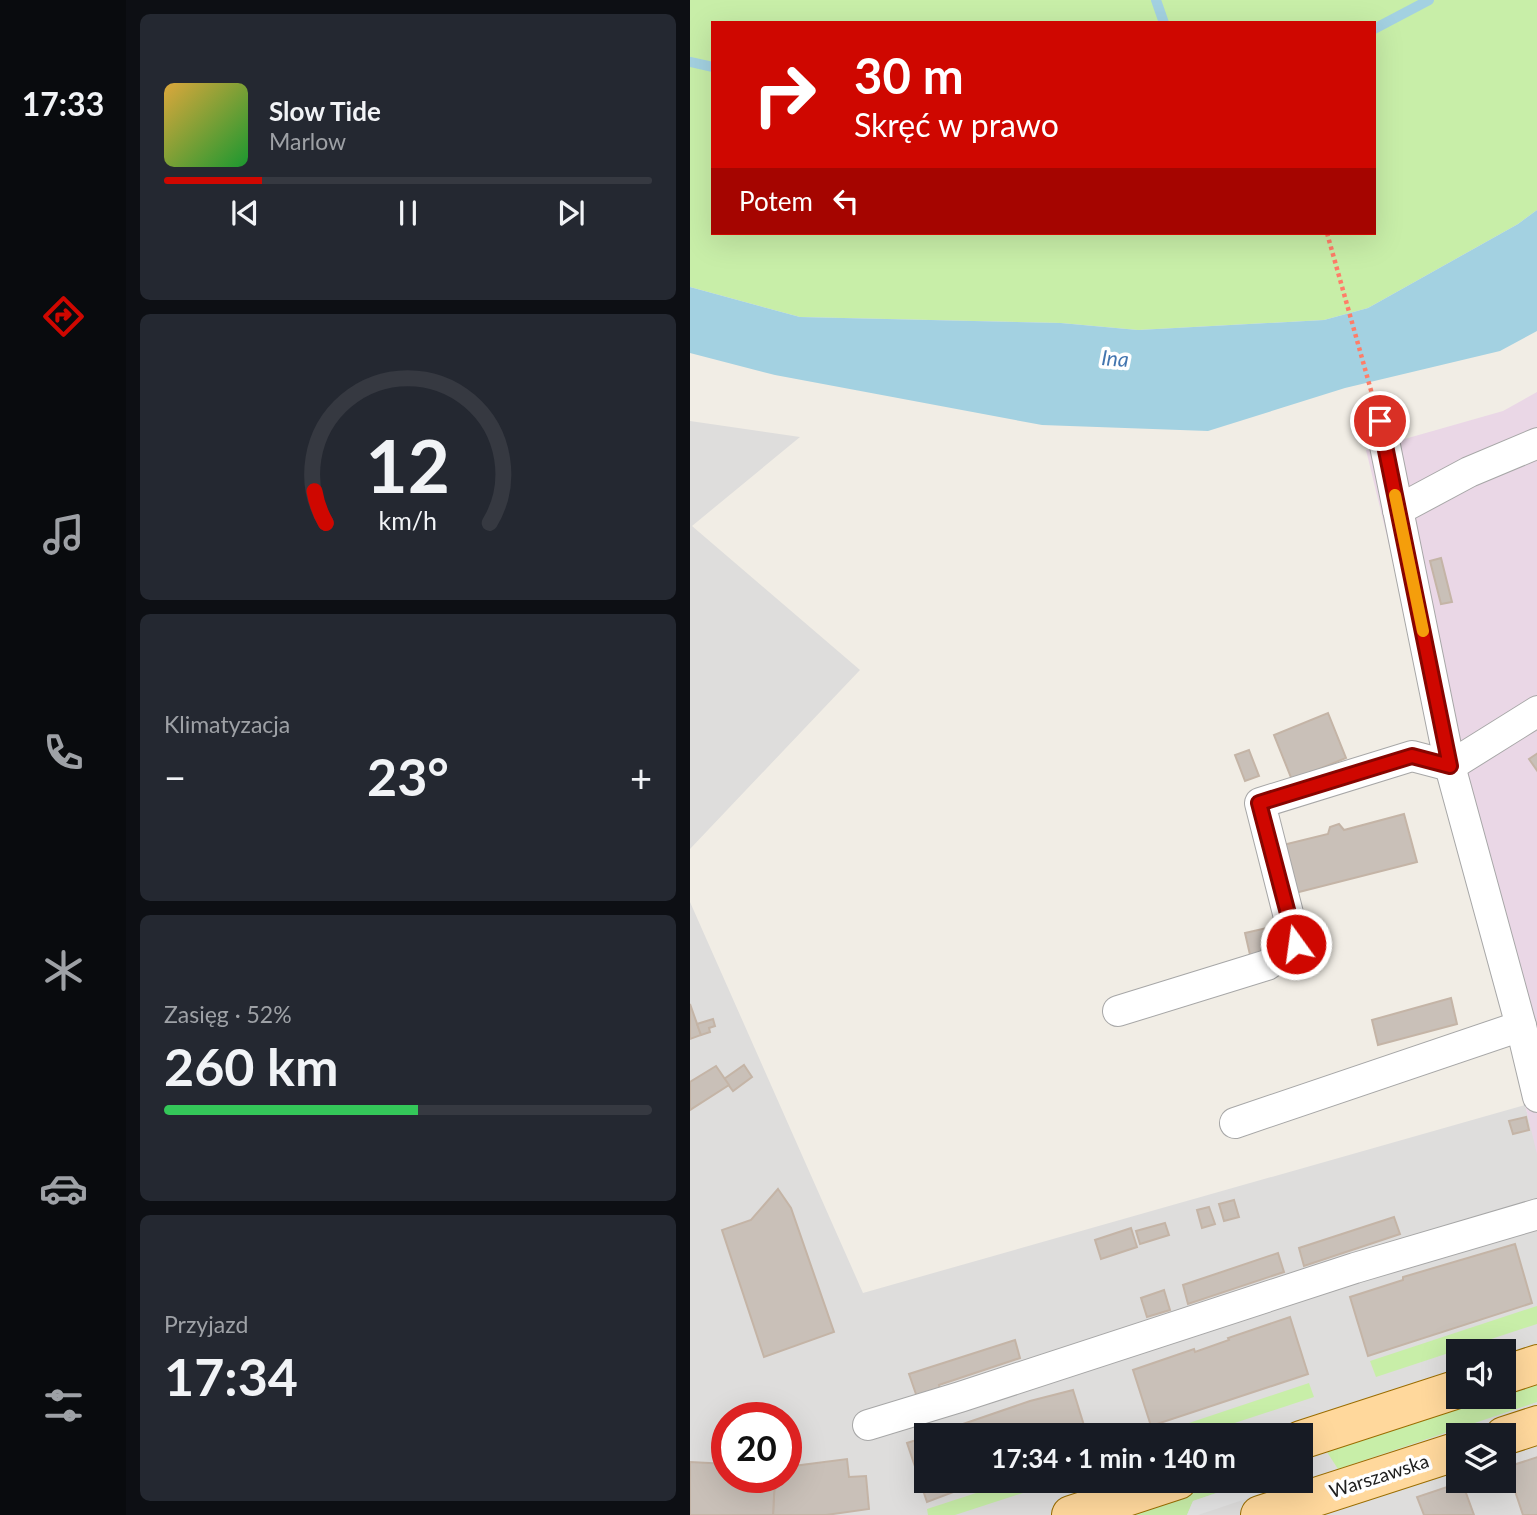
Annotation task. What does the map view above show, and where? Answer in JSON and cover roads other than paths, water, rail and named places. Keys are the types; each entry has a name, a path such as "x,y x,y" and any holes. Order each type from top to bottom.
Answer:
{"main road":[{"path":"1516,1370 1538,1364"},
{"path":"1313,1436 1446,1393"},
{"path":"1516,1432 1538,1425"},
{"name":"Warszawska","path":"1260,1515 1446,1455"},
{"path":"1071,1515 1138,1493"}],"street":[{"path":"1380,421 1450,766 1538,1097"},
{"path":"1398,510 1469,472 1538,443"},
{"path":"1118,1011 1267,965 1296,944 1259,803 1412,756 1450,766 1538,711"},
{"path":"1235,1123 1521,1026"},
{"path":"868,1425 1355,1268 1538,1214"}],"water":[{"name":"Ina","path":"1537,210 1537,331 1500,351 1345,388 1208,431 1042,425 775,375 690,353 690,287 800,317 1061,323 1138,330 1324,320 1368,308 1518,224"}],"waterway":[{"path":"1156,0 1163,21"},
{"path":"1376,28 1429,0"},
{"path":"690,62 711,67"}]}
